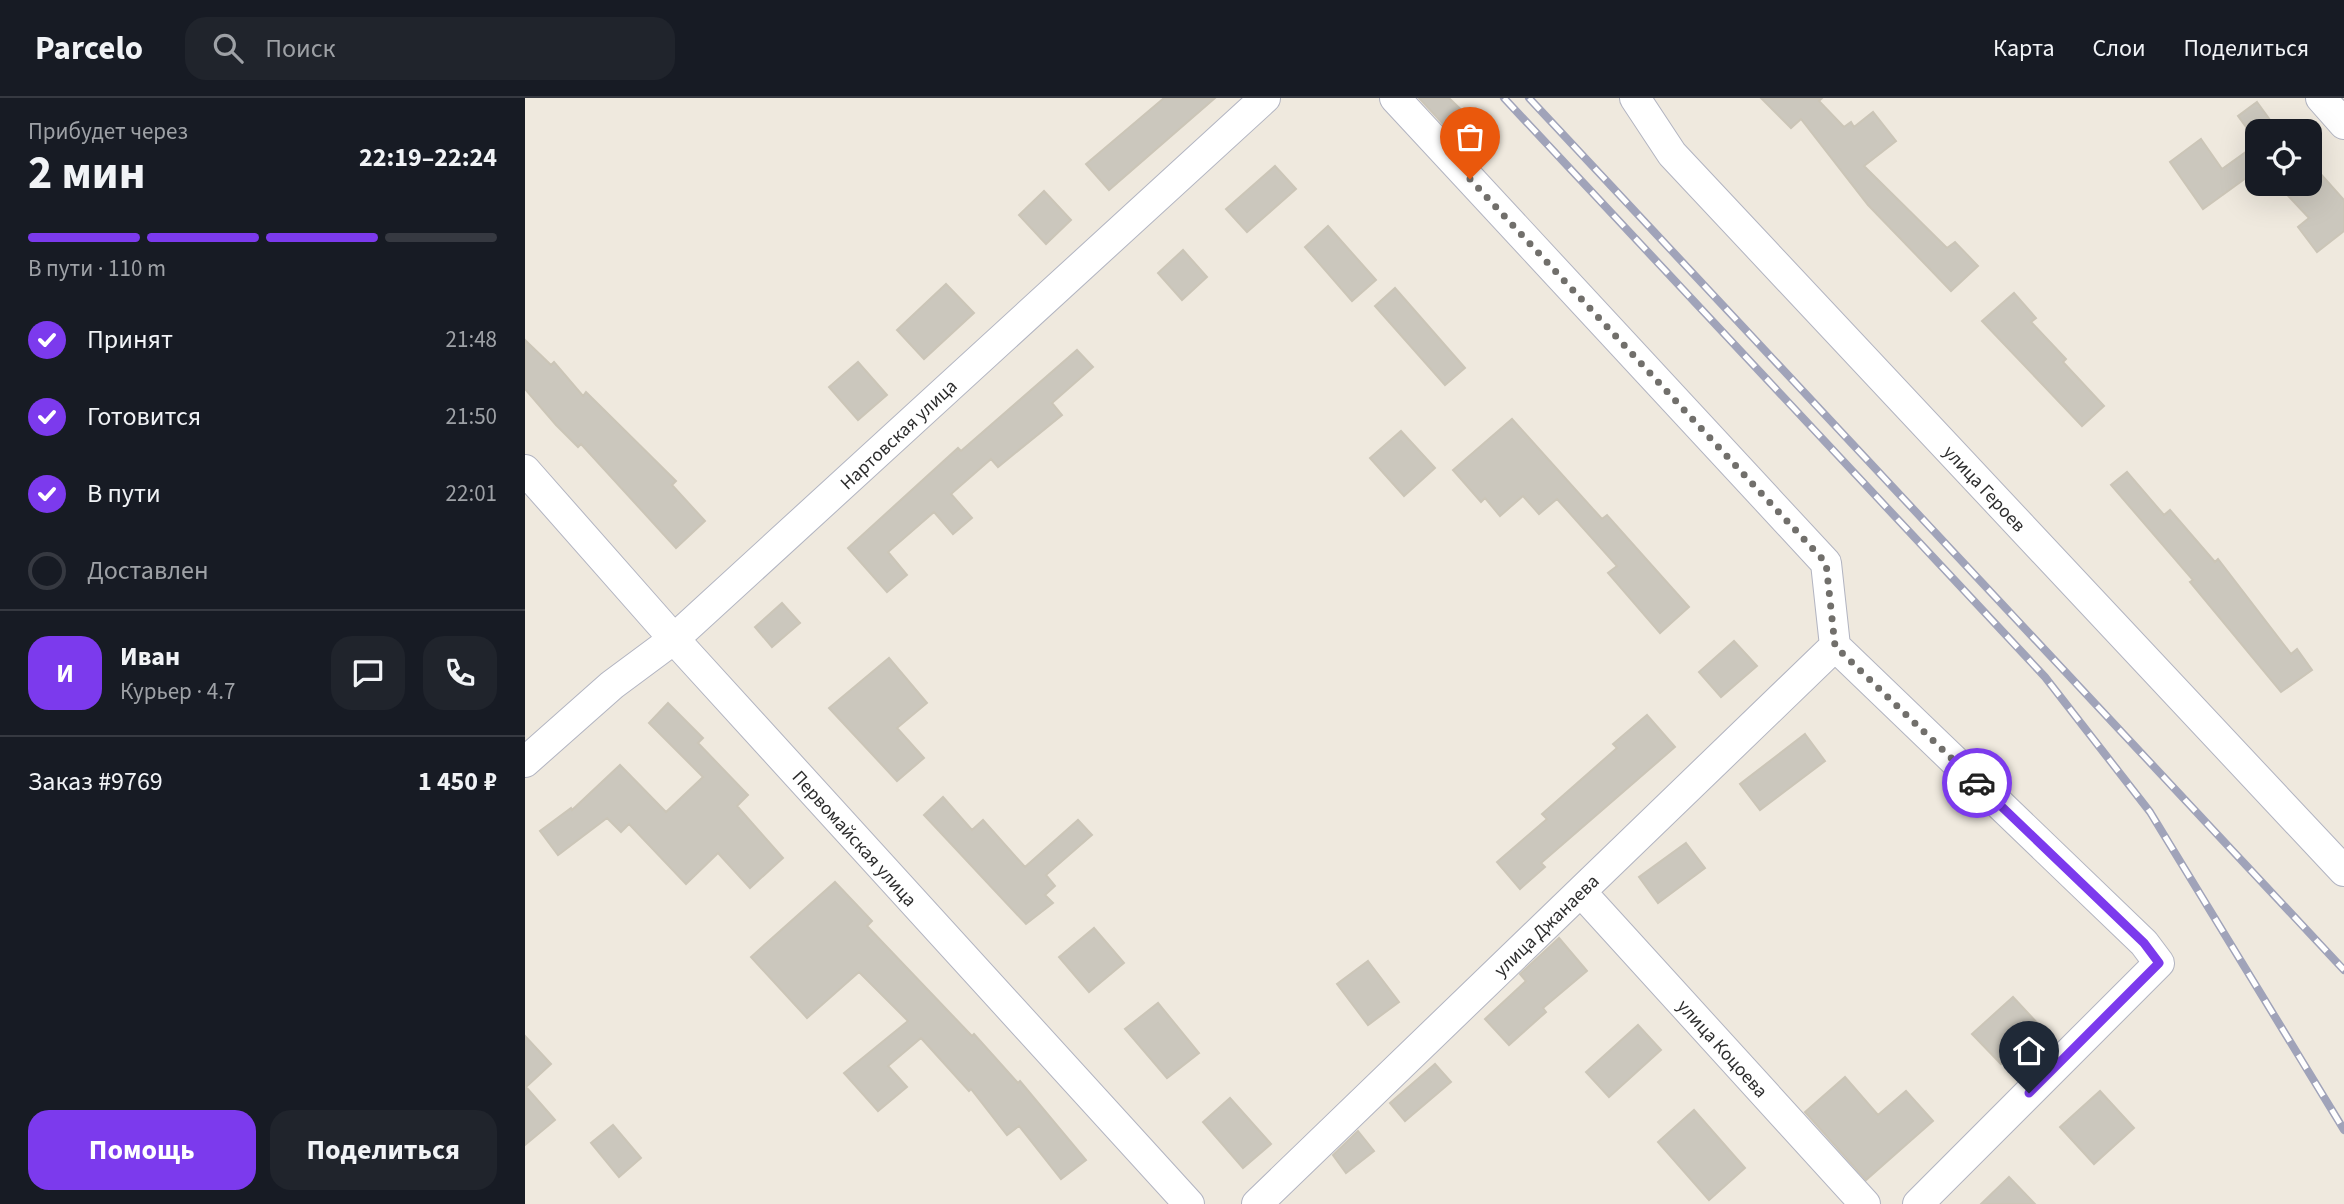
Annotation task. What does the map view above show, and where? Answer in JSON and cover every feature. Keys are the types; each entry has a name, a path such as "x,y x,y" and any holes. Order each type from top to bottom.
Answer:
{"street":[{"name":"Нартовская улица","path":"525,762 612,685 674,639 1265,98"},
{"path":"1395,98 1826,563 1835,646 2144,943 2159,963 1918,1204"},
{"name":"улица Героев","path":"1635,98 1672,154 2344,871"},
{"path":"2321,98 2344,124"},
{"name":"Первомайская улица","path":"525,470 674,639 1189,1204"},
{"name":"улица Джанаева","path":"1257,1204 1835,646"},
{"name":"улица Коцоева","path":"1581,892 1865,1204"}],"building":[{"path":"1164,98 1215,98 1109,190 1086,164"},
{"path":"1419,98 1449,98 1474,122 1457,139"},
{"path":"1761,98 1822,98 1819,101 1844,127 1851,122 1854,127 1873,112 1896,141 1864,166 1947,248 1955,242 1978,266 1951,291 1868,205 1801,119 1791,128"},
{"path":"2257,102 2269,119 2245,119 2245,126 2238,116"},
{"path":"2201,139 2222,169 2245,153 2245,179 2203,209 2170,162"},
{"path":"1275,166 1296,189 1247,232 1226,209"},
{"path":"2322,175 2344,200 2344,231 2317,252 2298,227 2309,218 2288,196 2322,196"},
{"path":"1044,191 1071,220 1046,244 1019,215"},
{"path":"1328,226 1376,280 1352,301 1305,247"},
{"path":"1183,250 1207,277 1182,300 1158,273"},
{"path":"946,284 974,313 924,359 897,330"},
{"path":"1395,288 1465,368 1445,385 1375,306"},
{"path":"2014,293 2036,318 2031,322 2066,359 2063,362 2104,406 2082,426 1982,321"},
{"path":"525,340 551,365 554,362 583,396 586,392 676,481 672,485 705,521 676,548 581,444 578,447 525,389"},
{"path":"1077,350 1093,367 1052,403 1062,415 998,467 991,459 951,494 972,518 953,534 934,512 888,552 907,575 887,592 848,548 958,448 961,451"},
{"path":"858,362 887,395 858,420 829,387"},
{"path":"1512,419 1602,519 1607,515 1689,607 1660,633 1608,573 1617,566 1557,499 1539,514 1523,496 1500,516 1485,498 1481,502 1453,470"},
{"path":"1401,431 1435,468 1404,496 1370,458"},
{"path":"2127,472 2164,515 2170,510 2215,562 2218,559 2291,654 2297,649 2312,670 2281,692 2190,582 2193,580 2111,485"},
{"path":"782,603 800,623 772,647 755,627"},
{"path":"1734,641 1757,666 1721,697 1699,672"},
{"path":"889,658 927,703 897,728 924,758 897,781 829,708"},
{"path":"668,703 703,738 698,743 748,795 737,806 783,858 750,888 718,853 686,884 629,824 621,832 607,818 558,855 540,831 571,808 572,810 620,765 666,812 703,777 649,723"},
{"path":"1647,715 1675,747 1541,863 1545,867 1520,889 1497,862 1547,819 1542,814 1617,748 1613,744"},
{"path":"1805,734 1825,761 1760,810 1740,784"},
{"path":"943,797 972,830 983,820 1025,867 1078,820 1092,835 1046,875 1055,886 1045,895 1053,903 1026,924 924,815"},
{"path":"1686,843 1705,868 1658,903 1639,877"},
{"path":"835,882 872,921 867,926 972,1036 974,1034 1018,1083 1020,1081 1086,1160 1061,1179 1019,1126 1007,1135 971,1089 969,1091 921,1038 888,1066 907,1087 878,1111 844,1073 908,1021 859,972 807,1018 751,957"},
{"path":"1094,928 1124,963 1089,992 1059,957"},
{"path":"1559,938 1587,971 1543,1008 1546,1012 1509,1045 1485,1019 1526,981 1520,974"},
{"path":"1368,961 1399,1002 1368,1025 1337,984"},
{"path":"2013,997 2041,1027 2001,1064 1972,1034"},
{"path":"1158,1003 1199,1053 1167,1078 1125,1029"},
{"path":"1638,1025 1661,1050 1609,1097 1586,1072"},
{"path":"525,1036 551,1064 526,1087 555,1120 525,1145"},
{"path":"1435,1064 1451,1082 1405,1121 1390,1103"},
{"path":"1845,1077 1878,1115 1906,1091 1933,1121 1866,1180 1805,1112"},
{"path":"2100,1091 2134,1128 2094,1164 2060,1127"},
{"path":"1230,1098 1271,1144 1243,1168 1203,1122"},
{"path":"1694,1110 1745,1168 1709,1200 1658,1142"},
{"path":"613,1125 641,1158 619,1177 591,1143"},
{"path":"1358,1131 1374,1151 1346,1173 1333,1155"},
{"path":"2009,1177 2035,1204 1981,1204"}],"railway":[{"path":"1504,98 2045,677 2150,812 2344,1130"},
{"path":"1529,98 2344,970"}],"way so far":[{"path":"1470,179 1826,563 1835,646 1977,783"}],"route":[{"path":"1977,783 2144,943 2159,963 2029,1093"}]}
